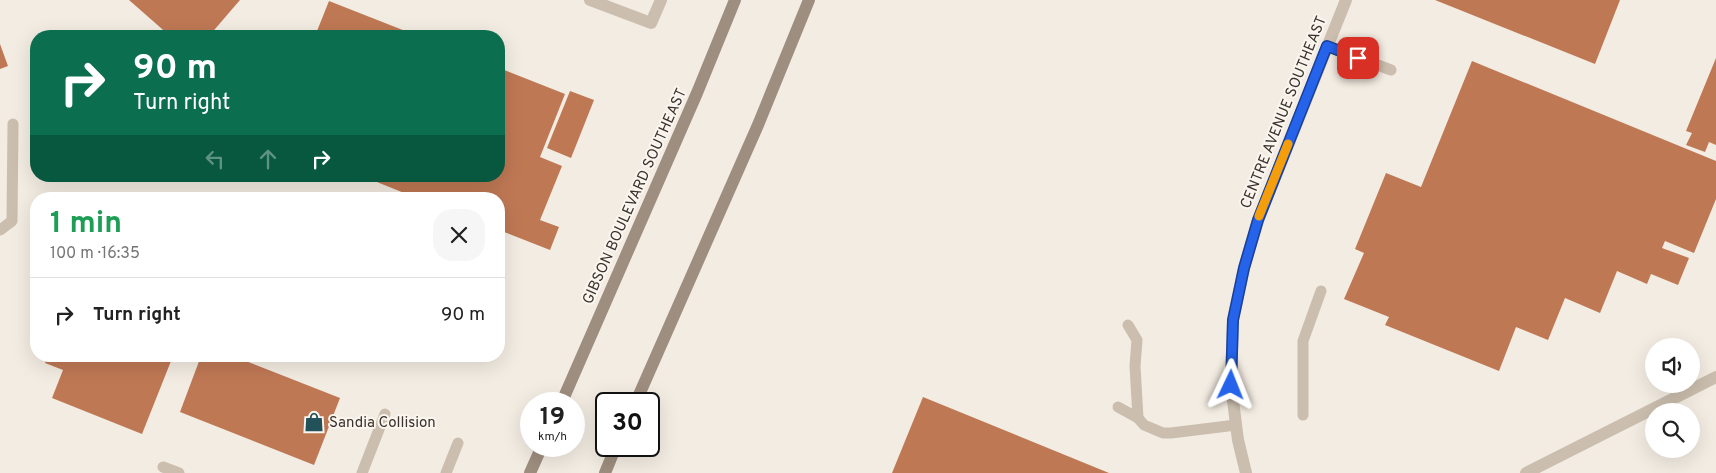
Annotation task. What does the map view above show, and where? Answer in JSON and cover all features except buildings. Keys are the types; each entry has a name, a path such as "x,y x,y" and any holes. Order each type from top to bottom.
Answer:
{"main road":[{"name":"GIBSON BOULEVARD SOUTHEAST","path":"566,392 697,93 735,0"},
{"path":"640,392 758,125 809,0"},
{"path":"530,473 537,457"},
{"path":"605,473 612,457"}],"street":[{"path":"590,0 651,23 661,0"},
{"name":"CENTRE AVENUE SOUTHEAST","path":"1246,473 1236,425 1231,385 1233,320 1244,268 1258,220 1346,0"},
{"path":"1526,473 1716,377"}],"lane":[{"path":"1327,46 1391,70"},
{"path":"0,230 12,221 13,124"},
{"path":"1303,415 1303,341 1321,291"},
{"path":"1128,325 1137,340 1135,366 1138,418"},
{"path":"1118,407 1138,418 1144,426 1163,433 1236,425"},
{"path":"362,473 385,414"},
{"path":"446,473 458,443"},
{"path":"163,467 178,473"}],"slow traffic":[{"path":"1259,216 1288,144"}],"place":[{"name":"Sandia Collision","path":"314,422"}],"route":[{"path":"1231,385 1233,320 1244,268 1258,220 1327,46 1358,58"}]}
